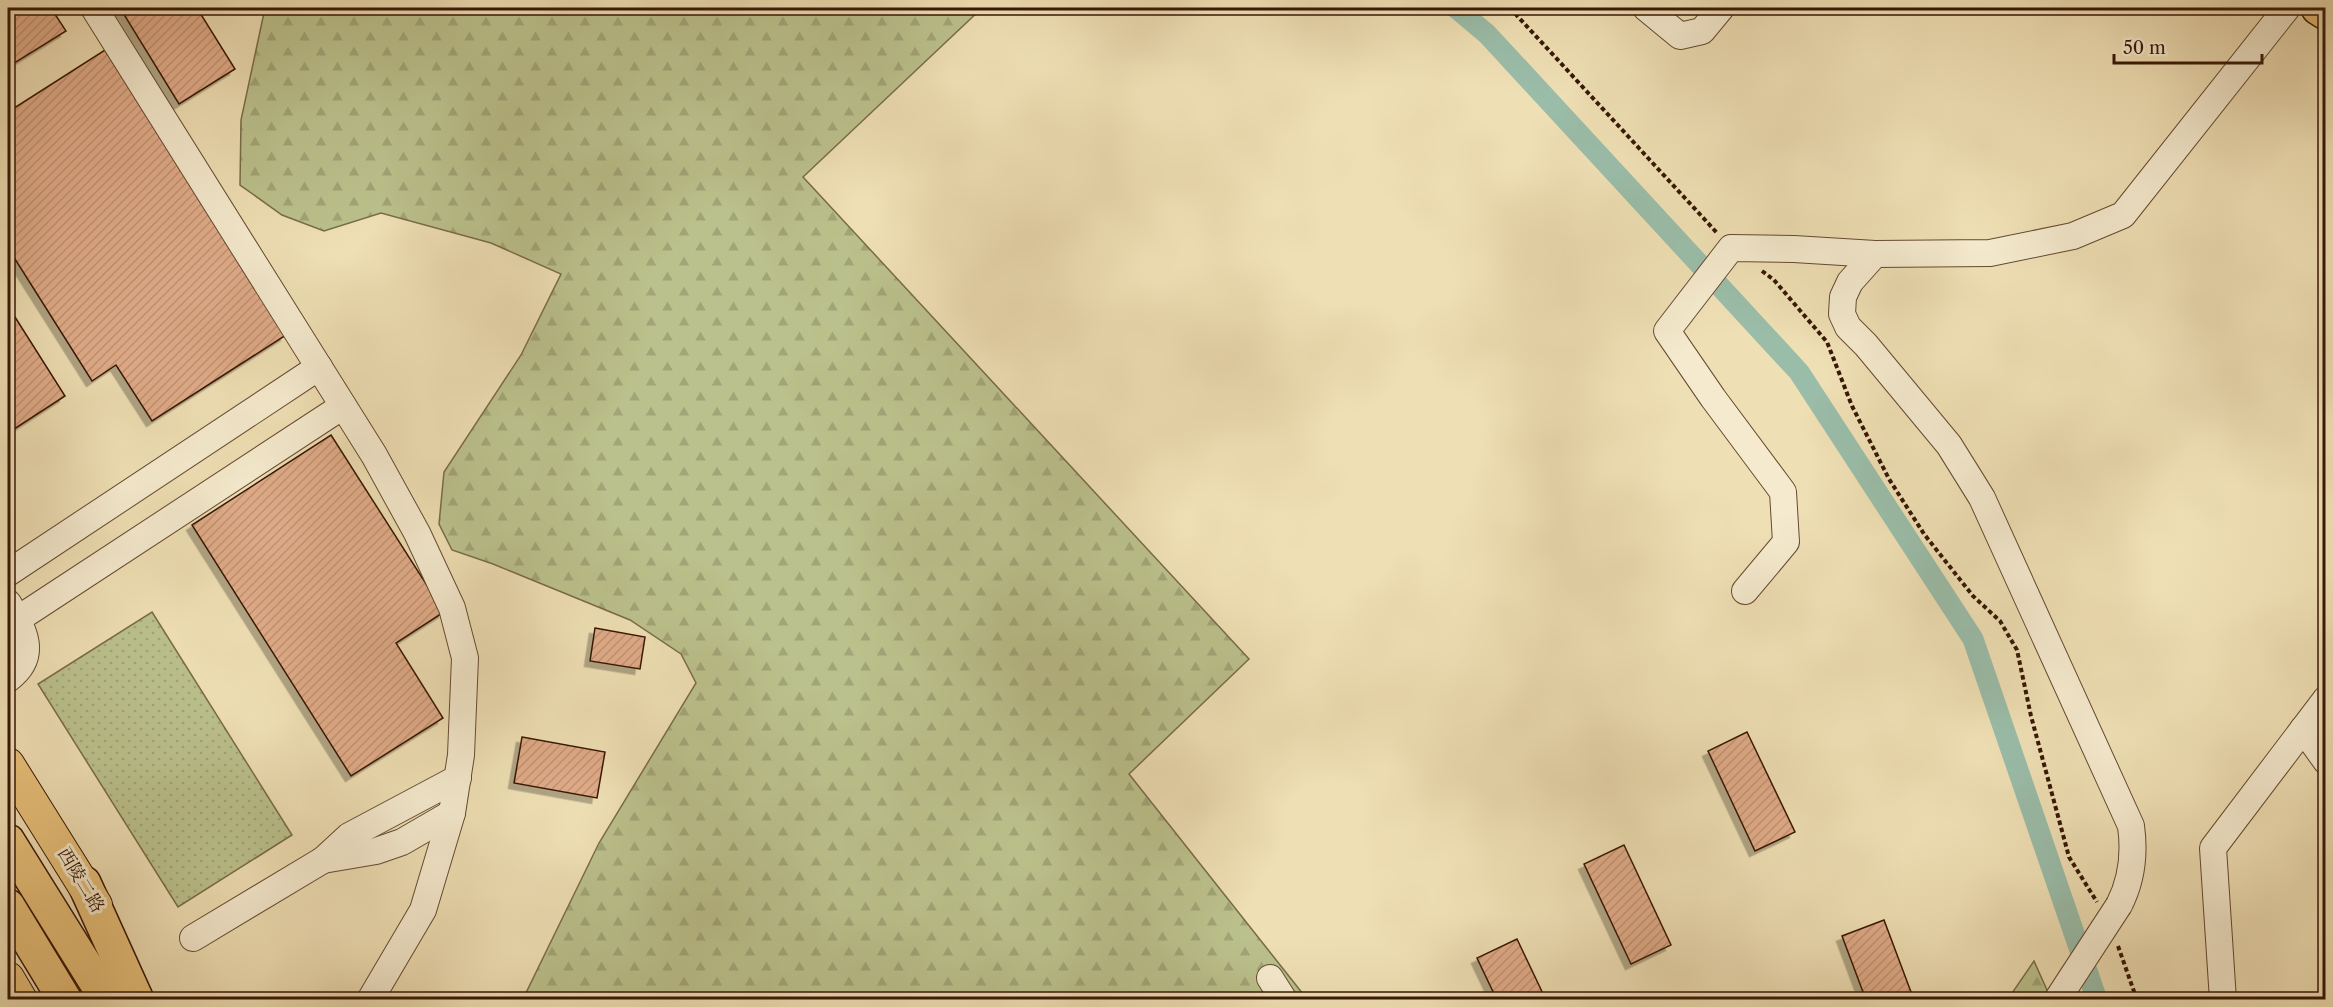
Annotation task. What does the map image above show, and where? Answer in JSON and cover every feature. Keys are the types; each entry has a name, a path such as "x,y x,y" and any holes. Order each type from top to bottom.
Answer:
{"highway":[{"path":"2318,8 2325,13"},
{"path":"8,841 108,999"},
{"path":"84,884 137,999"},
{"path":"8,906 61,993"}],"main road":[{"name":"西陵二路","path":"8,764 84,884 150,999"},
{"path":"8,978 21,999"}],"street":[{"path":"94,8 374,455 417,533 452,608 465,658 464,712 458,778 452,813 423,910 370,999"},
{"path":"1646,8 1680,36 1702,31 1721,8"},
{"path":"1745,591 1786,542 1783,492 1666,331 1731,248 1875,254 1990,253 2073,236 2123,215 2287,8"},
{"path":"1875,254 1850,282 1843,297 1842,314 1848,327 1866,345 1949,445 1973,482 1999,532 2131,826 2134,844 2127,890 2110,908 2057,999"},
{"path":"8,573 319,368"},
{"path":"8,679 15,674 24,661 27,640 13,611 343,406"},
{"path":"2223,999 2213,848 2325,699"},
{"path":"2302,729 2325,761"},
{"path":"193,938 322,860 349,836 458,778"},
{"path":"322,860 376,851 402,842 452,813"},
{"path":"1270,978 1284,999"}],"path":[{"path":"1509,8 1731,248 1774,280 1827,342 1852,406 1889,479 1924,534 1973,596 2000,621 2017,650 2031,716 2069,857 2110,908"},
{"path":"2115,939 2137,999"}],"green space":[{"path":"265,8 982,8 803,177 1249,659 1129,774 1307,999 523,999 599,843 696,683 681,654 630,620 493,564 452,550 439,524 444,472 521,355 561,274 491,243 381,213 324,231 282,215 240,185 241,120"},
{"path":"152,612 292,835 178,907 38,684"},
{"path":"2034,961 2051,999 2008,999"}],"building":[{"path":"8,8 51,8 66,31 8,67"},
{"path":"120,8 197,8 235,69 179,104"},
{"path":"105,50 286,335 152,421 116,365 92,381 8,248 8,112"},
{"path":"8,306 65,396 8,433"},
{"path":"331,435 444,612 396,643 443,718 351,776 192,525"},
{"path":"595,628 645,637 640,669 590,661"},
{"path":"1747,732 1795,832 1755,851 1708,751"},
{"path":"522,737 605,752 597,798 514,783"},
{"path":"1624,845 1671,945 1631,964 1584,864"},
{"path":"1884,920 1914,1000 1866,1000 1842,936"},
{"path":"1517,939 1546,1000 1497,1000 1477,958"}],"waterway":[{"path":"1456,8 1487,34 1799,372 1973,639 2097,1000"}]}
